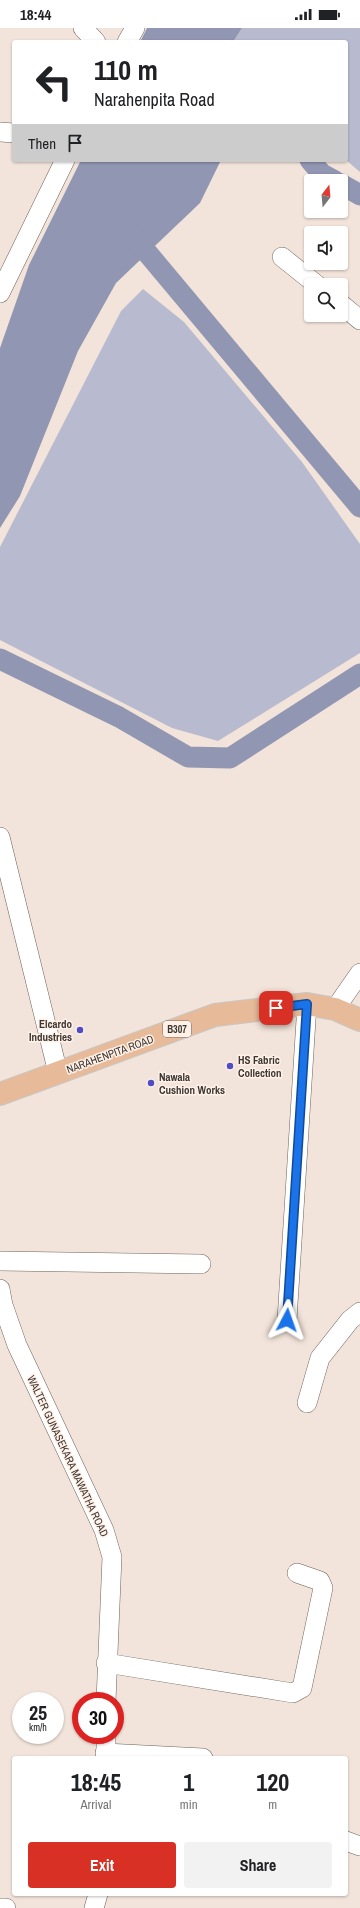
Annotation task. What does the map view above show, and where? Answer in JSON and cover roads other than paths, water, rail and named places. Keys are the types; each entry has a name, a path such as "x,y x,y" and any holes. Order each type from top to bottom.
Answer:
{"main road":[{"name":"NARAHENPITA ROAD","path":"0,1094 215,1015 307,1004 335,1009 360,1020"}],"street":[{"path":"83,28 94,40"},
{"path":"128,40 135,28"},
{"path":"0,132 12,133"},
{"path":"0,293 64,162"},
{"path":"282,257 308,278"},
{"path":"348,310 360,320"},
{"path":"0,837 58,1073"},
{"path":"335,1009 360,973"},
{"path":"287,1320 307,1004"},
{"path":"0,1261 201,1264"},
{"name":"WALTER GUNASEKARA MAWATHA ROAD","path":"0,1289 3,1305 17,1345 104,1530 112,1556 106,1663 106,1692"},
{"path":"307,1403 320,1358 350,1320 360,1312"},
{"path":"106,1663 293,1693 302,1688 324,1588 320,1581 297,1573"},
{"path":"106,1749 181,1756"},
{"path":"348,1842 360,1846"},
{"path":"94,1908 97,1896"},
{"path":"0,1908 6,1908"}],"waterway":[{"path":"312,162 322,174"},
{"path":"348,188 360,195"},
{"path":"129,231 360,507"},
{"path":"0,659 119,717 188,757 230,758 360,674"}],"place":[{"name":"Elcardo Industries","path":"80,1030"},
{"name":"HS Fabric Collection","path":"230,1066"},
{"name":"Nawala Cushion Works","path":"151,1083"}]}
